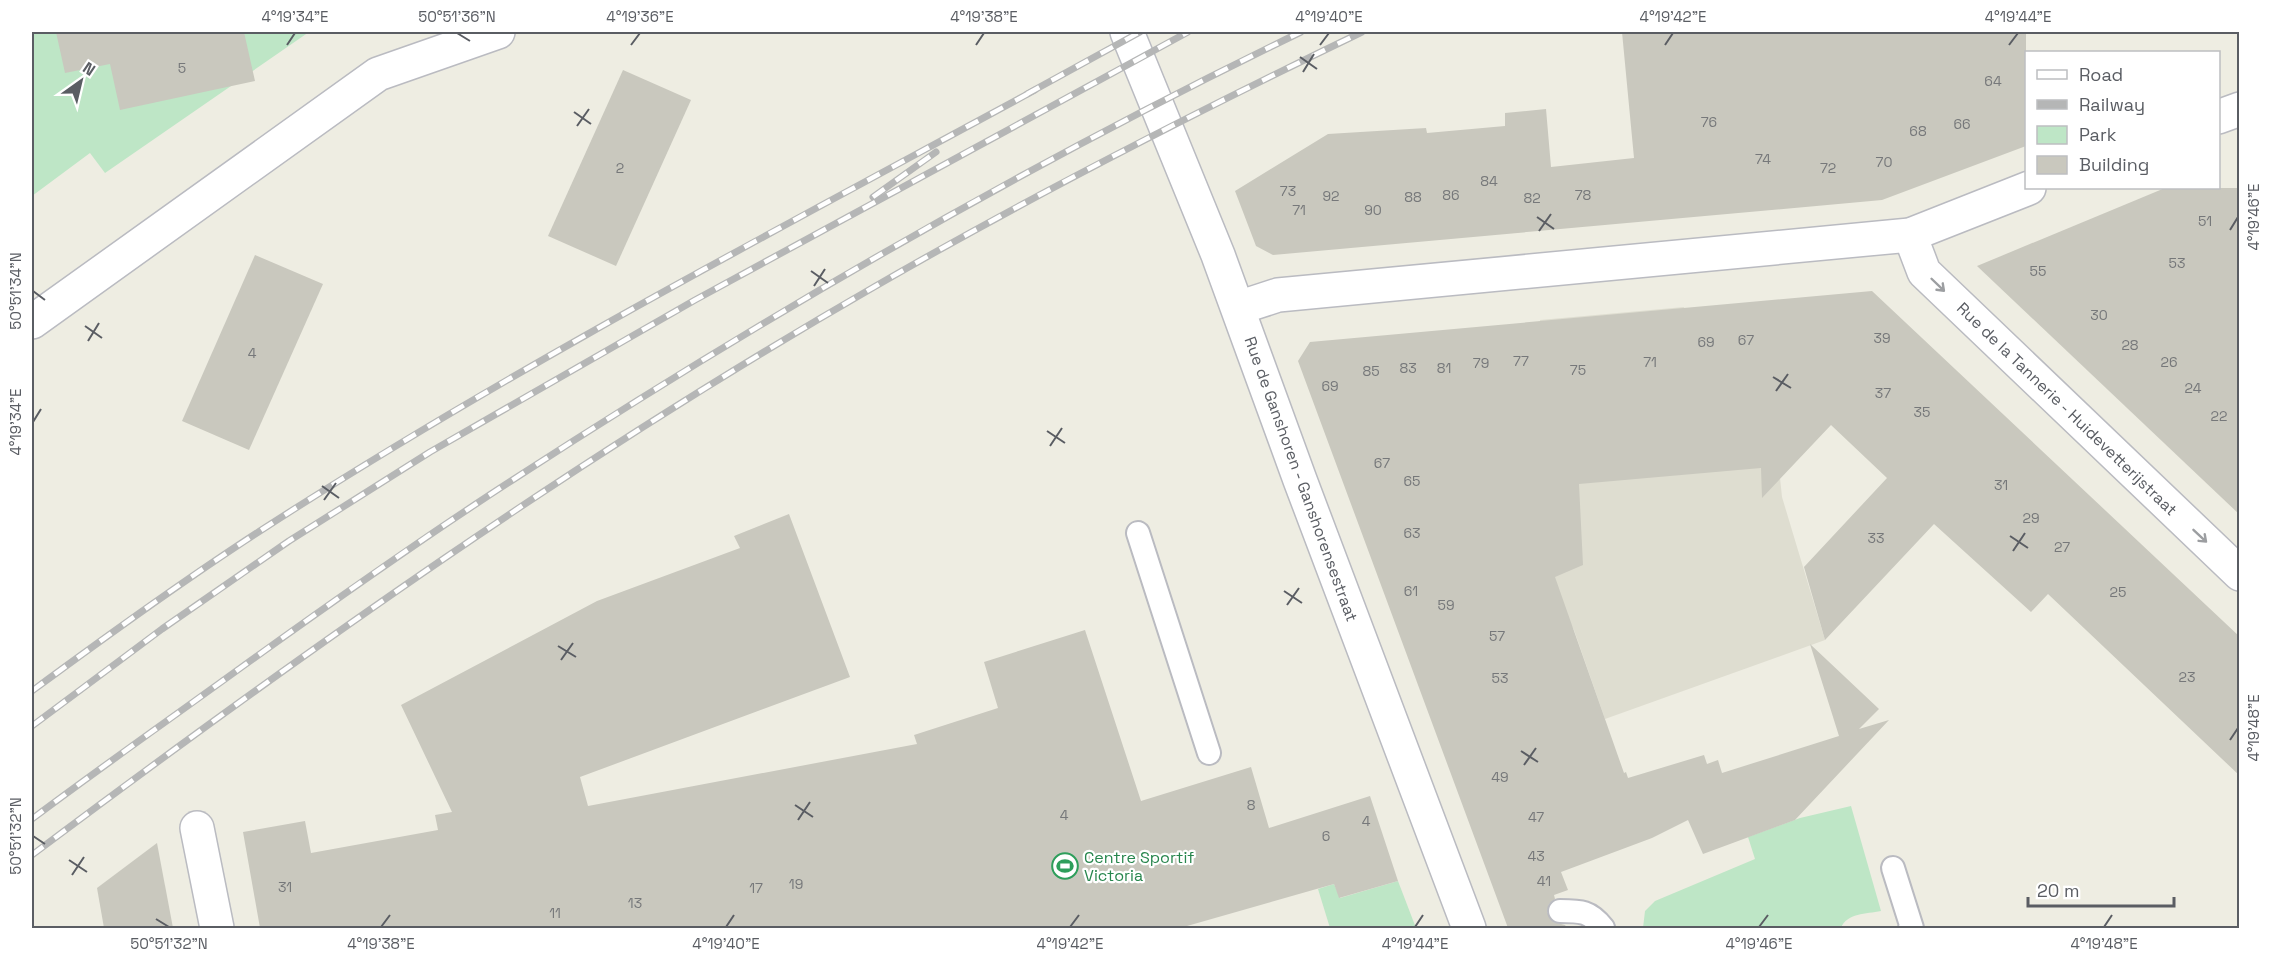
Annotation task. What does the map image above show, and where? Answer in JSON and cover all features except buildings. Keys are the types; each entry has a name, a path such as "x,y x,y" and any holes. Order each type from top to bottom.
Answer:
{"street":[{"path":"32,322 378,74 498,32"},
{"name":"Rue de Ganshoren - Ganshorensestraat","path":"1127,32 1238,308 1300,480 1469,928"},
{"path":"2220,116 2240,109"},
{"path":"1238,308 1278,295 1910,235 2026,189"},
{"name":"Rue de la Tannerie - Huidevetterijstraat","path":"1910,235 1924,272 2240,574"},
{"path":"197,828 217,928"}],"lane":[{"path":"1138,533 1209,753"},
{"path":"1893,868 1912,928 1910,928"},
{"path":"1560,911 1581,910 1603,928"}],"shaded area":[{"path":"1684,307 1692,388 1780,478 1782,497 1825,640 1605,719 1574,630 1547,581 1553,475 1540,320"}],"green space":[{"path":"32,32 309,32 105,173 90,153 32,196"},
{"path":"1851,806 1881,911 1852,917 1841,928 1643,928 1645,911 1655,901 1755,859 1748,837 1800,818"},
{"path":"1398,881 1416,928 1330,928 1318,889 1334,884 1340,898"}],"railway":[{"path":"1027,94 1140,32"},
{"path":"32,726 162,629 289,541 430,452 695,300 1188,32"},
{"path":"32,819 272,645 408,550 511,481 703,360 899,244 998,189 1199,82 1301,32"},
{"path":"32,855 237,704 444,558 657,418 934,253 1177,124 1362,32"},
{"path":"32,691 146,608 234,548 452,412 742,248 1035,90"},
{"path":"873,197 936,152"}],"place":[{"name":"Centre Sportif Victoria","path":"1065,866"}]}
